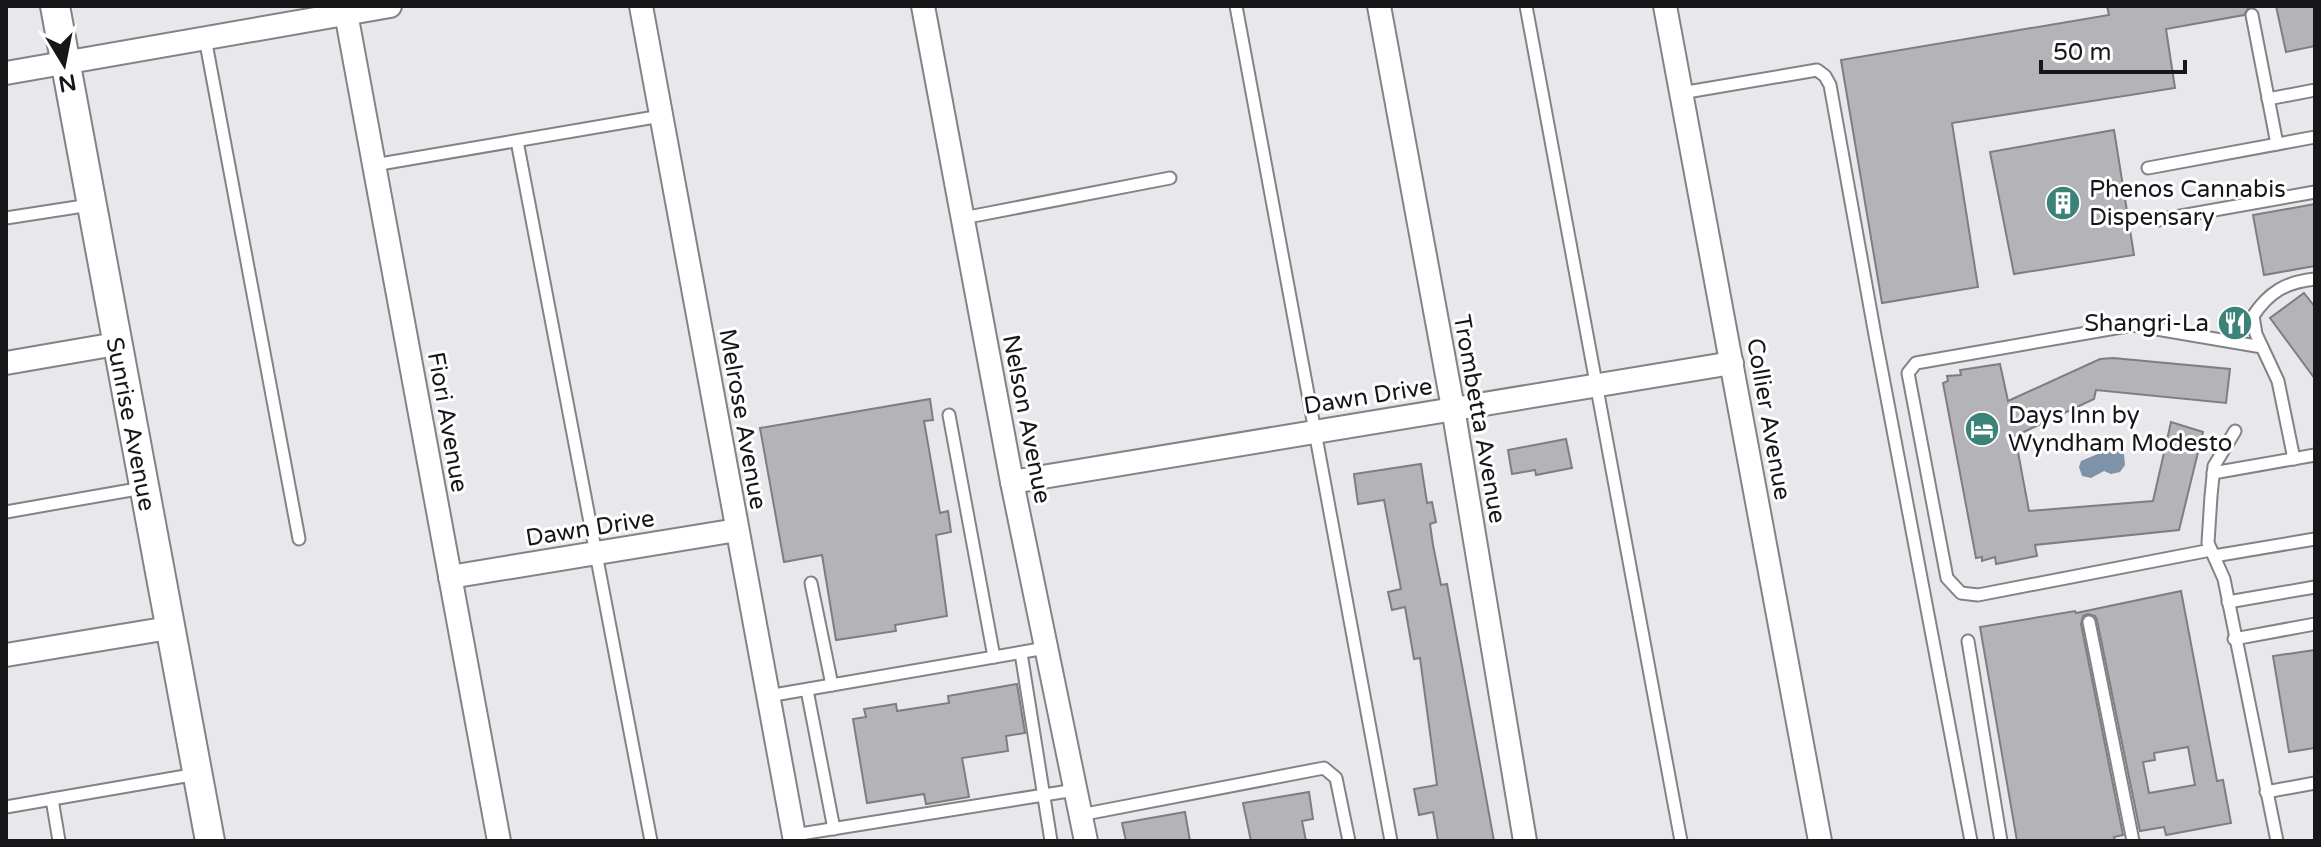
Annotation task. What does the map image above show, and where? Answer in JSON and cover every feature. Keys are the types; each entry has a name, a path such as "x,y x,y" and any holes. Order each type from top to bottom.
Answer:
{"street":[{"name":"Sunrise Avenue","path":"55,6 210,841"},
{"path":"6,73 390,6"},
{"name":"Melrose Avenue","path":"641,6 795,838"},
{"name":"Nelson Avenue","path":"923,6 1012,482 1086,841"},
{"name":"Trombetta Avenue","path":"1379,6 1453,408 1525,841"},
{"name":"Collier Avenue","path":"1665,6 1820,841"},
{"name":"Fiori Avenue","path":"346,13 499,841"},
{"path":"6,363 116,344"},
{"name":"Dawn Drive","path":"1012,482 1732,363"},
{"name":"Dawn Drive","path":"450,577 737,530"},
{"path":"6,655 169,628"}],"lane":[{"path":"1236,6 1391,841"},
{"path":"1526,6 1681,841"},
{"path":"2252,15 2277,144"},
{"path":"205,37 299,539"},
{"path":"1681,93 1817,70 1830,85 1971,841"},
{"path":"2268,99 2315,90"},
{"path":"374,165 661,116"},
{"path":"2148,168 2315,137"},
{"path":"517,141 651,841"},
{"path":"963,218 1170,178"},
{"path":"2158,220 2315,192"},
{"path":"6,218 91,204"},
{"path":"2294,459 2278,381 2256,334 2253,316 2266,295 2300,280 2315,279"},
{"path":"2262,347 2133,325 1916,363 1908,373 1947,578 1961,593 1978,595 2212,553 2315,539"},
{"path":"949,415 994,657"},
{"path":"2235,431 2214,466 2208,543 2224,579 2277,841"},
{"path":"2213,473 2315,455"},
{"path":"6,512 143,488"},
{"path":"811,583 832,685"},
{"path":"2228,602 2315,587"},
{"path":"2089,622 2133,841"},
{"path":"2234,639 2315,624"},
{"path":"1968,641 2001,841"},
{"path":"768,696 1046,648"},
{"path":"1021,653 1051,841"},
{"path":"807,690 834,829"},
{"path":"1080,815 1324,768 1336,778 1349,841"},
{"path":"6,807 197,774"},
{"path":"2266,792 2315,783"},
{"path":"795,838 1075,790"},
{"path":"52,799 59,841"}],"water":[{"path":"2110,449 2124,454 2125,465 2120,472 2111,474 2104,471 2091,478 2082,476 2081,461"}],"building":[{"path":"2107,6 2249,7 2244,15 2166,29 2175,88 1952,123 1978,287 1882,303 1841,60 2109,15"},
{"path":"2276,6 2315,6 2315,46 2286,52"},
{"name":"Phenos Cannabis Dispensary","path":"2114,130 2134,255 2014,274 1990,152"},
{"path":"2315,204 2315,266 2264,275 2253,215"},
{"path":"2304,293 2315,307 2315,379 2270,318"},
{"path":"2100,359 2230,369 2226,403 2096,390 2094,399 2015,436 2029,511 2153,501 2171,422 2203,432 2179,530 2035,545 2037,556 1996,564 1995,557 1982,561 1982,557 1976,558 1943,383 1948,381 1947,376 1961,375 1960,370 2000,364 2008,401"},
{"path":"930,399 933,420 924,421 940,513 948,511 951,532 936,535 947,616 895,625 896,631 836,640 822,555 784,562 760,428"},
{"path":"1566,439 1572,468 1536,475 1535,470 1512,474 1508,450"},
{"path":"1421,464 1427,503 1432,502 1436,522 1430,524 1433,545 1441,585 1447,584 1494,841 1438,841 1433,812 1419,815 1414,789 1437,785 1420,658 1414,659 1405,607 1392,610 1388,592 1401,589 1384,500 1358,504 1354,474"},
{"path":"2181,591 2217,781 2223,780 2231,823 2166,835 2164,827 2140,831 2097,620 2088,614 2083,616 2081,624 2123,835 2114,837 2115,841 2017,841 1980,627 2076,613","holes":["2188,747 2195,785 2149,793 2143,762 2155,760 2154,753"]},
{"path":"2315,650 2315,748 2289,752 2273,656"},
{"path":"1017,684 1025,733 1006,736 1008,751 962,758 969,797 926,804 924,794 867,803 853,719 866,717 864,709 896,704 897,711 949,703 948,696"},
{"path":"1309,792 1313,819 1302,821 1306,841 1251,841 1243,803"},
{"path":"1185,812 1190,841 1126,841 1122,823"}],"place":[{"name":"Phenos Cannabis Dispensary","path":"2063,203"},
{"name":"Shangri-La","path":"2235,323"},
{"name":"Days Inn by Wyndham Modesto","path":"1982,429"}]}
